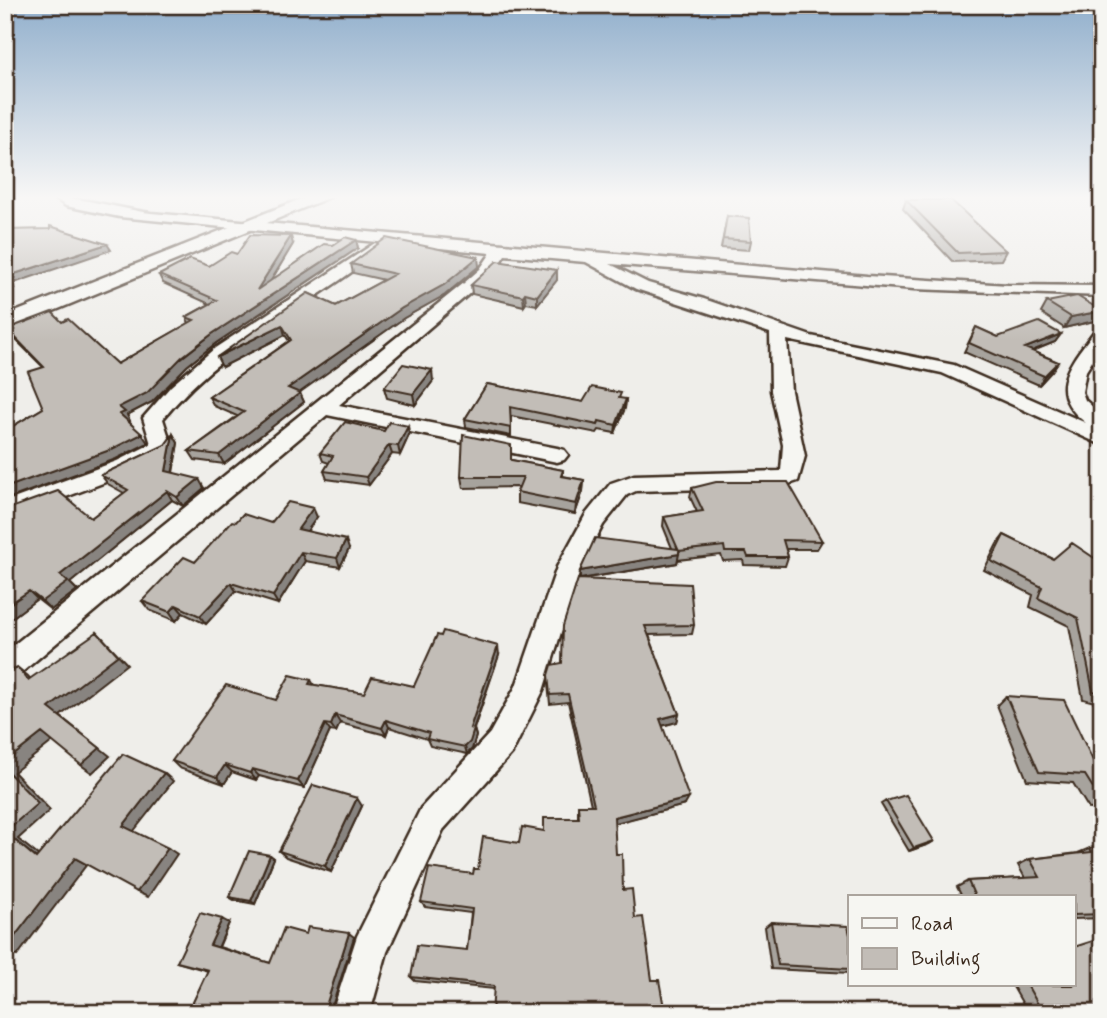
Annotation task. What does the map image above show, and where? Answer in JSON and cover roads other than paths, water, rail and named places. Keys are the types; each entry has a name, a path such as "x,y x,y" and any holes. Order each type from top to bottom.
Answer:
{"street":[{"path":"5,324 205,245"},
{"path":"5,512 66,486 108,474 162,447 153,418 170,397 245,335 315,291 376,245"},
{"path":"448,245 839,279 1102,291"},
{"path":"5,669 470,286 486,272 501,249"},
{"path":"588,257 623,279 834,348 904,358 948,369 1102,438"},
{"path":"351,1013 370,949 432,819 501,743 529,691 569,567 594,520 619,489 634,483 780,480 790,476 795,468 781,393 778,330"},
{"path":"1102,333 1074,373 1070,386 1075,400 1102,425"},
{"path":"323,408 557,455"}]}
